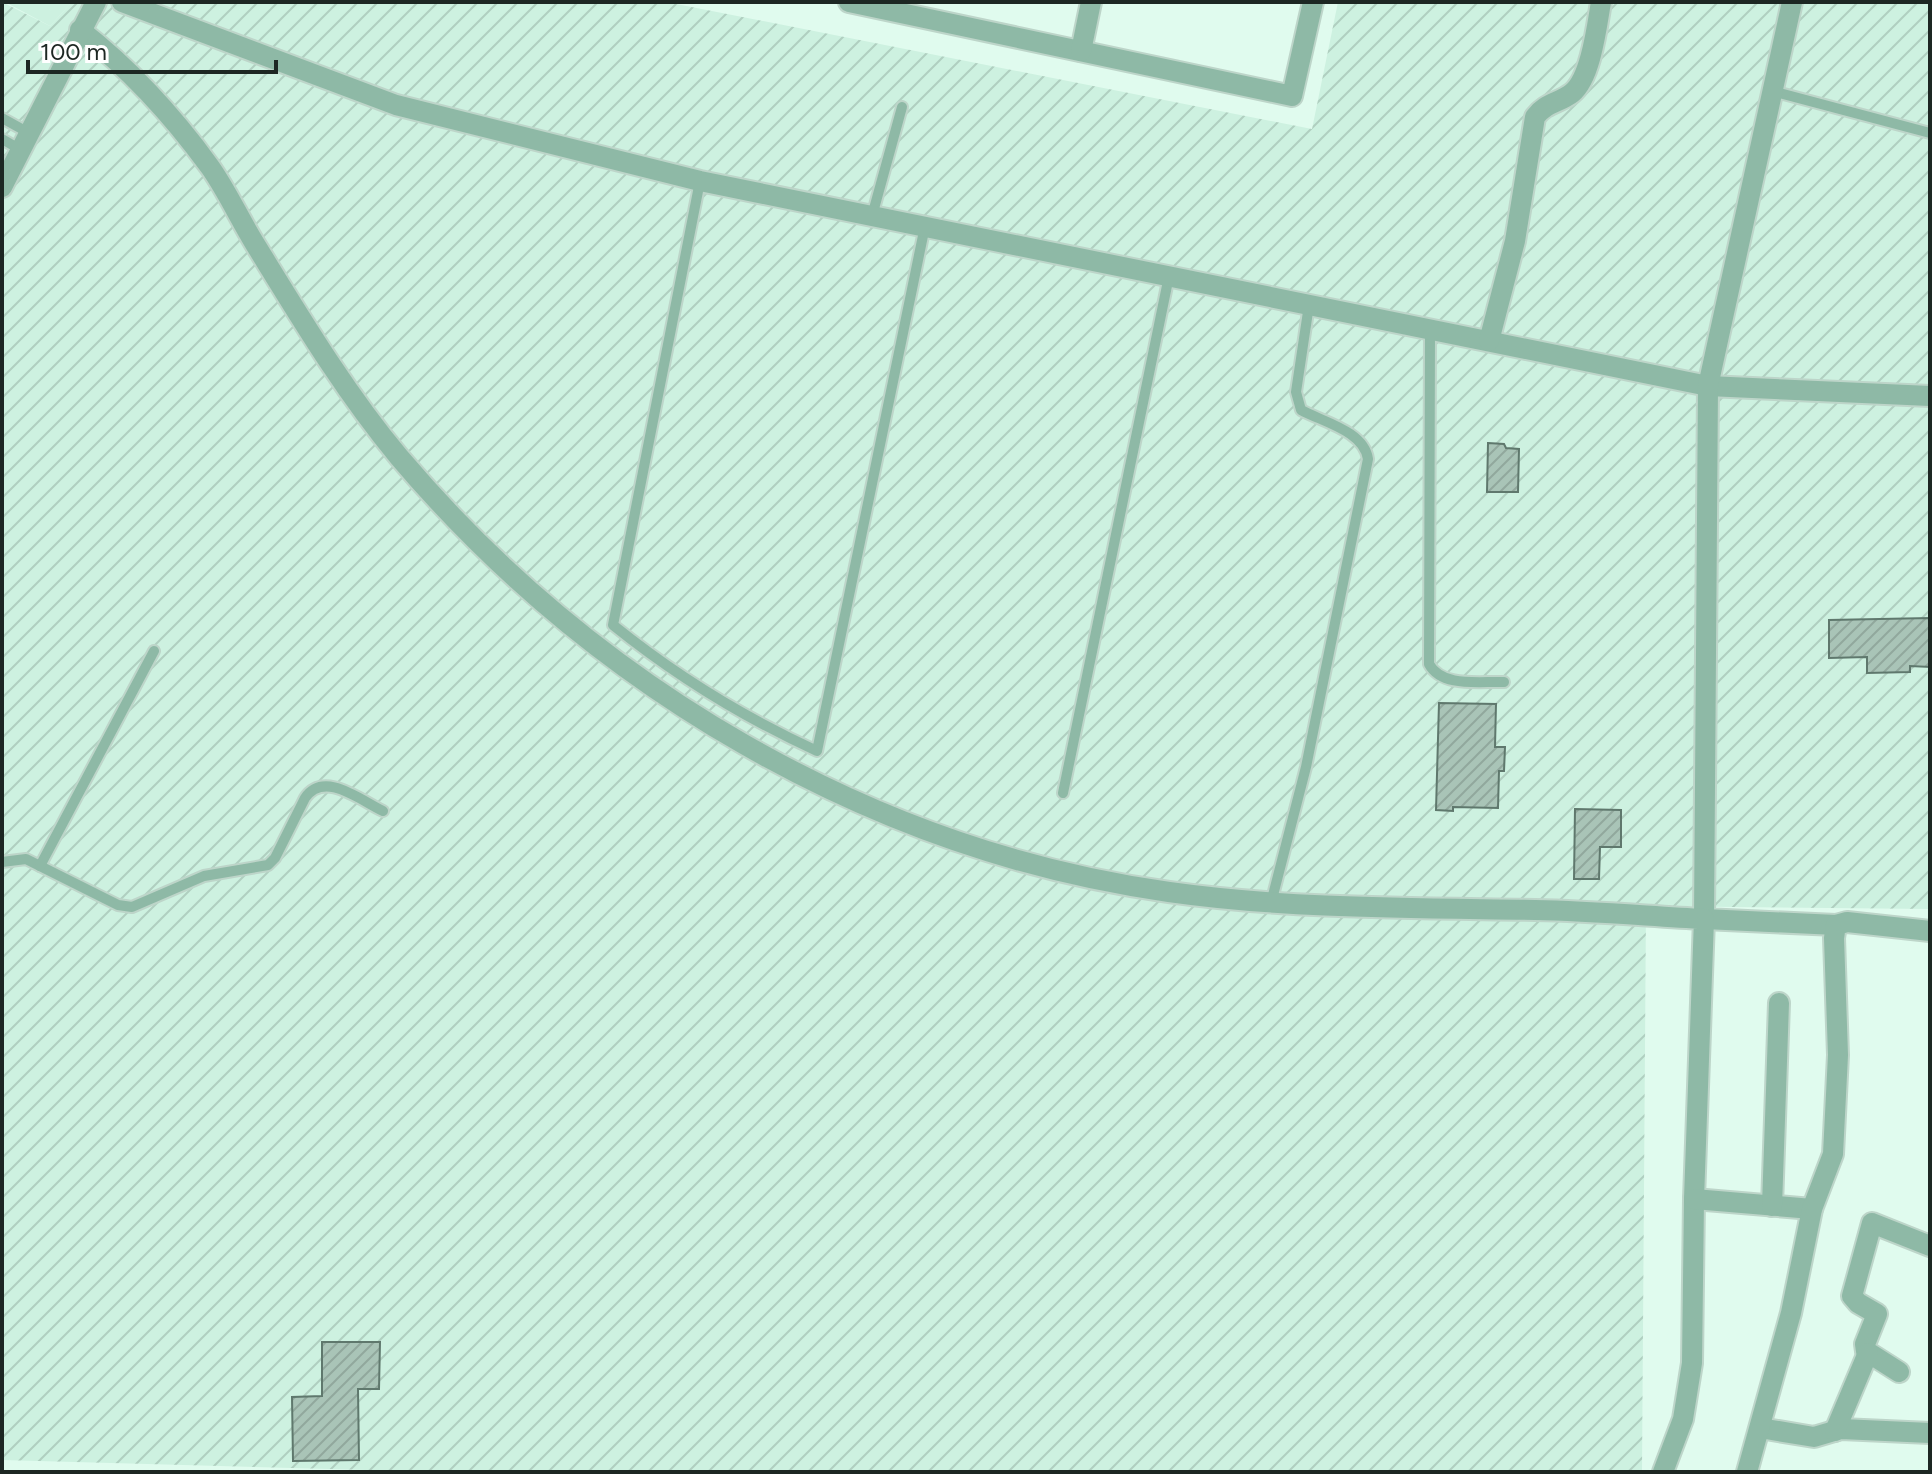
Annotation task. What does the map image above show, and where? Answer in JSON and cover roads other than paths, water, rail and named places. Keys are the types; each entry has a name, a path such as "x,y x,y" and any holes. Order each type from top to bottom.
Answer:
{"street":[{"path":"2,187 96,2"},
{"path":"122,2 396,105 700,181 1708,386 1930,396"},
{"path":"849,2 880,5 1292,96 1313,2"},
{"path":"1081,51 1091,2"},
{"path":"1489,341 1515,241 1535,117 1547,105 1577,88 1592,49 1601,2"},
{"path":"1663,1472 1683,1419 1691,1379 1704,919 1708,386 1792,2"},
{"path":"80,30 113,56 153,97 210,167 353,400 423,485 525,586 589,640 656,690 777,762 840,795 995,853 1082,876 1166,892 1271,903 1541,910 1836,925 1847,922 1930,931"},
{"path":"1747,1472 1791,1313 1812,1209 1833,1154 1838,1055 1836,925"},
{"path":"1772,1206 1779,1003"},
{"path":"1694,1199 1812,1209"},
{"path":"1899,1372 1868,1353 1865,1344 1877,1314 1852,1296 1872,1223 1930,1246"},
{"path":"1835,1431 1868,1353"},
{"path":"1760,1428 1814,1437 1835,1431 1930,1433"}],"lane":[{"path":"1772,91 1930,133"},
{"path":"872,216 902,107"},
{"path":"2,118 25,142"},
{"path":"2,139 25,142"},
{"path":"700,181 613,625 688,679 747,715 817,751 925,226"},
{"path":"1063,793 1169,276"},
{"path":"1271,903 1303,779 1368,459 1364,447 1355,437 1301,410 1298,405 1296,392 1309,305"},
{"path":"1430,329 1429,664 1433,672 1449,680 1504,682"},
{"path":"40,866 154,651"},
{"path":"2,862 26,859 118,905 132,907 204,876 268,865 275,858 305,798 311,789 318,786 335,787 383,811"}]}
